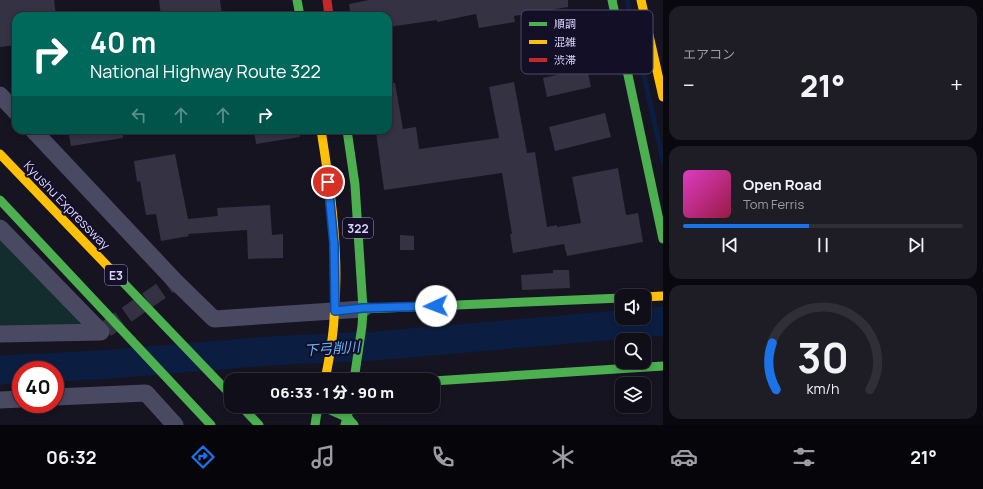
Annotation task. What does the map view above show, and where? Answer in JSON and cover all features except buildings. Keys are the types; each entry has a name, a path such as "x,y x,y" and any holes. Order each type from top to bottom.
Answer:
{"main road":[{"path":"298,0 300,12"},
{"path":"327,0 328,12"},
{"path":"612,0 615,10"},
{"path":"641,0 643,10"},
{"path":"653,53 663,97"},
{"path":"632,74 663,239"},
{"name":"322","path":"322,134 327,166 334,244 334,319 326,373"},
{"name":"322","path":"348,134 355,185 363,308 362,326 355,373"},
{"name":"Kyushu Expressway","path":"0,154 224,389"},
{"name":"E3","path":"0,200 211,425"},
{"path":"651,297 663,296"},
{"path":"363,308 615,298"},
{"path":"440,381 663,366"},
{"path":"248,413 259,425"},
{"path":"315,425 318,413"},
{"path":"331,413 354,425"}],"street":[{"path":"0,95 12,108"},
{"path":"37,134 175,281 214,319 334,319 363,308"},
{"path":"0,228 101,332 0,334"},
{"path":"64,397 146,393 173,424"},
{"path":"0,400 12,399"}],"green space":[{"path":"0,230 101,332 0,334"}],"waterway":[{"path":"627,0 629,10"},
{"path":"644,74 663,161"},
{"name":"下弓削川","path":"0,370 99,365 269,351 375,346 663,321"}],"tunnel":[{"path":"106,329 175,281"}],"traffic: fast":[{"path":"297,0 299,12"},
{"path":"612,0 614,10"},
{"path":"628,74 663,239"},
{"path":"348,134 355,185 363,309 355,373"},
{"path":"0,200 211,425"},
{"path":"117,276 224,388"},
{"path":"363,309 615,298"},
{"path":"440,381 663,366"},
{"path":"248,413 259,425"},
{"path":"315,425 317,413"},
{"path":"337,413 348,418 354,425"},
{"path":"345,425 348,413"}],"traffic: slow":[{"path":"641,0 643,10"},
{"path":"653,53 663,97"},
{"path":"322,134 334,224 336,272 333,335 326,373"},
{"path":"0,154 117,276"},
{"path":"651,297 663,296"}],"traffic: jam":[{"path":"327,0 328,12"}],"route":[{"path":"328,182 334,244 335,311 363,308 436,306"}]}
